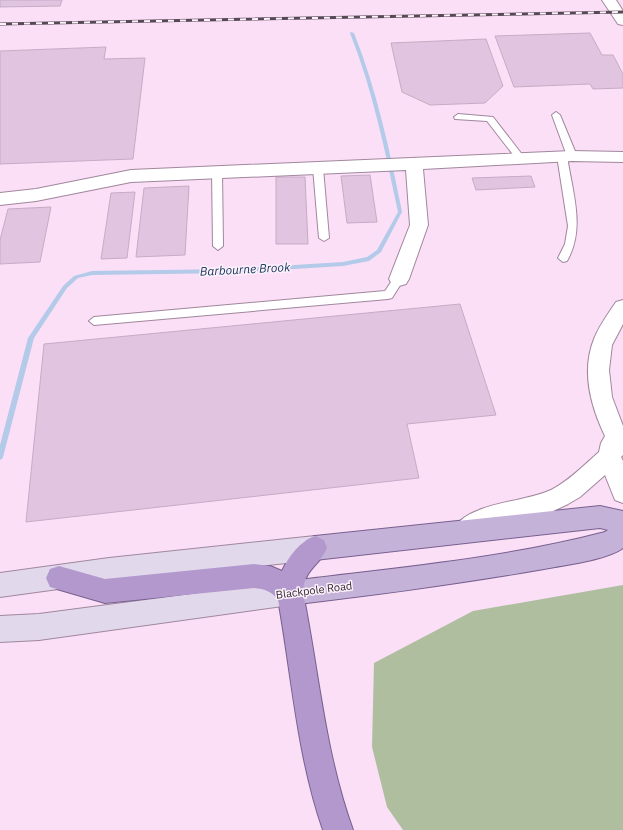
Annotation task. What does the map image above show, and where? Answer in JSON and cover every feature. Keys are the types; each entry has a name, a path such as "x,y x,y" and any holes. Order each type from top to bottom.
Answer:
{"highway":[{"path":"315,548 300,561 293,572 290,583 290,593 314,752 328,805 338,830"},
{"path":"59,578 105,591 254,576 270,577 281,584 290,593"}],"main road":[{"path":"0,585 109,570 600,517 623,522"},
{"name":"Blackpole Road","path":"0,628 39,628 290,593 459,572 577,551 611,542 623,533"}],"street":[{"path":"610,0 623,21"},
{"path":"0,198 36,195 131,176 217,170 372,166 567,156 623,157"},
{"path":"399,279 419,226 414,164"},
{"path":"623,307 607,333 599,359 599,374 602,394 616,445 623,493"},
{"path":"464,532 487,518 544,504 560,497 572,490 616,445"}],"lane":[{"path":"556,115 567,156 573,226 570,244 562,258"},
{"path":"458,117 490,119 521,159"},
{"path":"318,168 324,238"},
{"path":"217,170 218,246"},
{"path":"94,321 388,295 399,279"}],"green space":[{"path":"623,585 623,830 403,830 387,807 372,747 374,663 473,611"}],"building":[{"path":"0,0 62,0 60,6 0,7"},
{"path":"590,33 602,55 613,55 623,74 623,88 593,89 590,84 514,87 495,36"},
{"path":"486,39 503,86 485,103 430,105 402,92 391,43"},
{"path":"106,47 104,59 145,58 133,159 0,164 0,51"},
{"path":"370,175 377,222 347,223 341,176"},
{"path":"531,176 535,187 476,190 472,178"},
{"path":"276,177 305,177 308,244 276,244"},
{"path":"189,186 185,255 136,257 144,188"},
{"path":"135,192 127,258 101,259 111,193"},
{"path":"51,207 40,262 0,264 0,240 8,209"},
{"path":"460,304 496,415 407,424 419,478 26,522 44,344"}],"waterway":[{"name":"Barbourne Brook","path":"0,457 31,338 65,287 76,277 92,273 232,271 343,264 369,259 379,251 400,212 375,99 361,55 352,33"}],"railway":[{"path":"0,24 623,12"}]}
